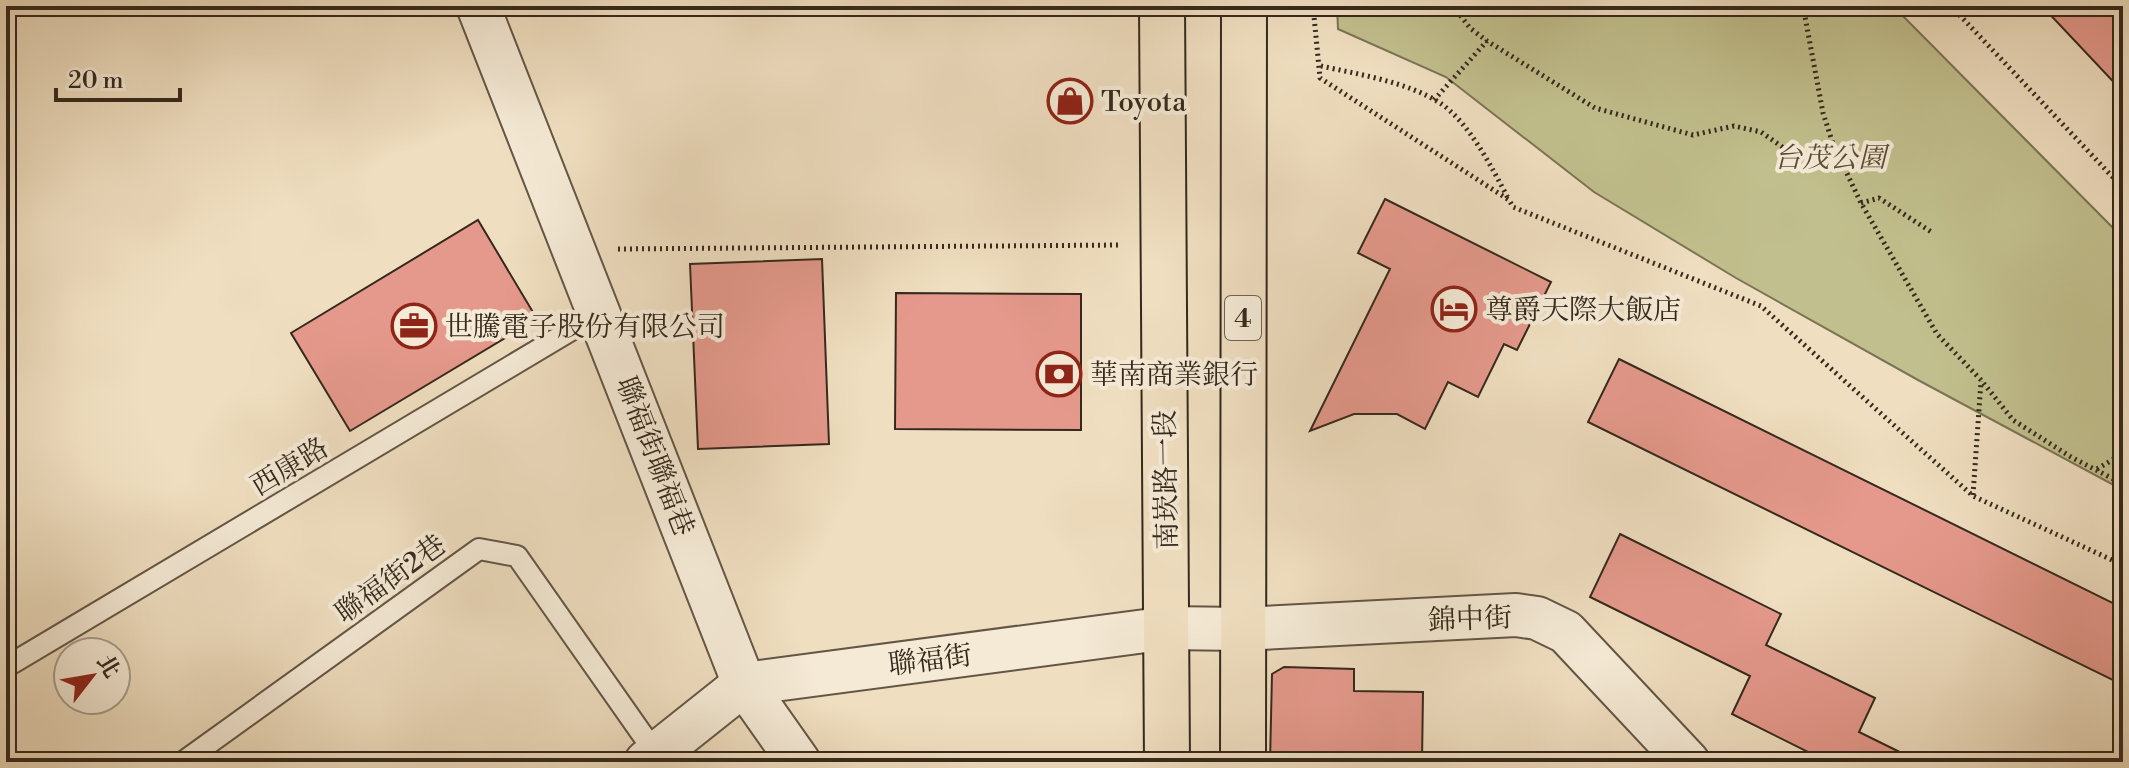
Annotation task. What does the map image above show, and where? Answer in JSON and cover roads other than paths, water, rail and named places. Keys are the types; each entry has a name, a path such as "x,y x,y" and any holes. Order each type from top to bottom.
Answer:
{"main road":[{"name":"南崁路一段","path":"1162,6 1161,245 1168,628 1167,762"},
{"name":"4","path":"1243,762 1244,6"}],"street":[{"name":"聯福街聯福巷","path":"478,6 744,684 799,762"},
{"name":"錦中街","path":"1241,629 1516,615 1537,618 1566,632 1688,762"},
{"name":"聯福街","path":"744,684 1168,628 1241,629"},
{"path":"651,758 744,684"}],"lane":[{"name":"西康路","path":"6,667 600,313"},
{"name":"聯福街2巷","path":"183,762 479,549 517,556 651,758"}],"place":[{"name":"Toyota","path":"1070,101"},
{"name":"尊爵天際大飯店","path":"1454,309"},
{"name":"世騰電子股份有限公司","path":"414,326"},
{"name":"華南商業銀行","path":"1059,374"}],"park label":[{"name":"台茂公園","path":"1830,157"}]}
